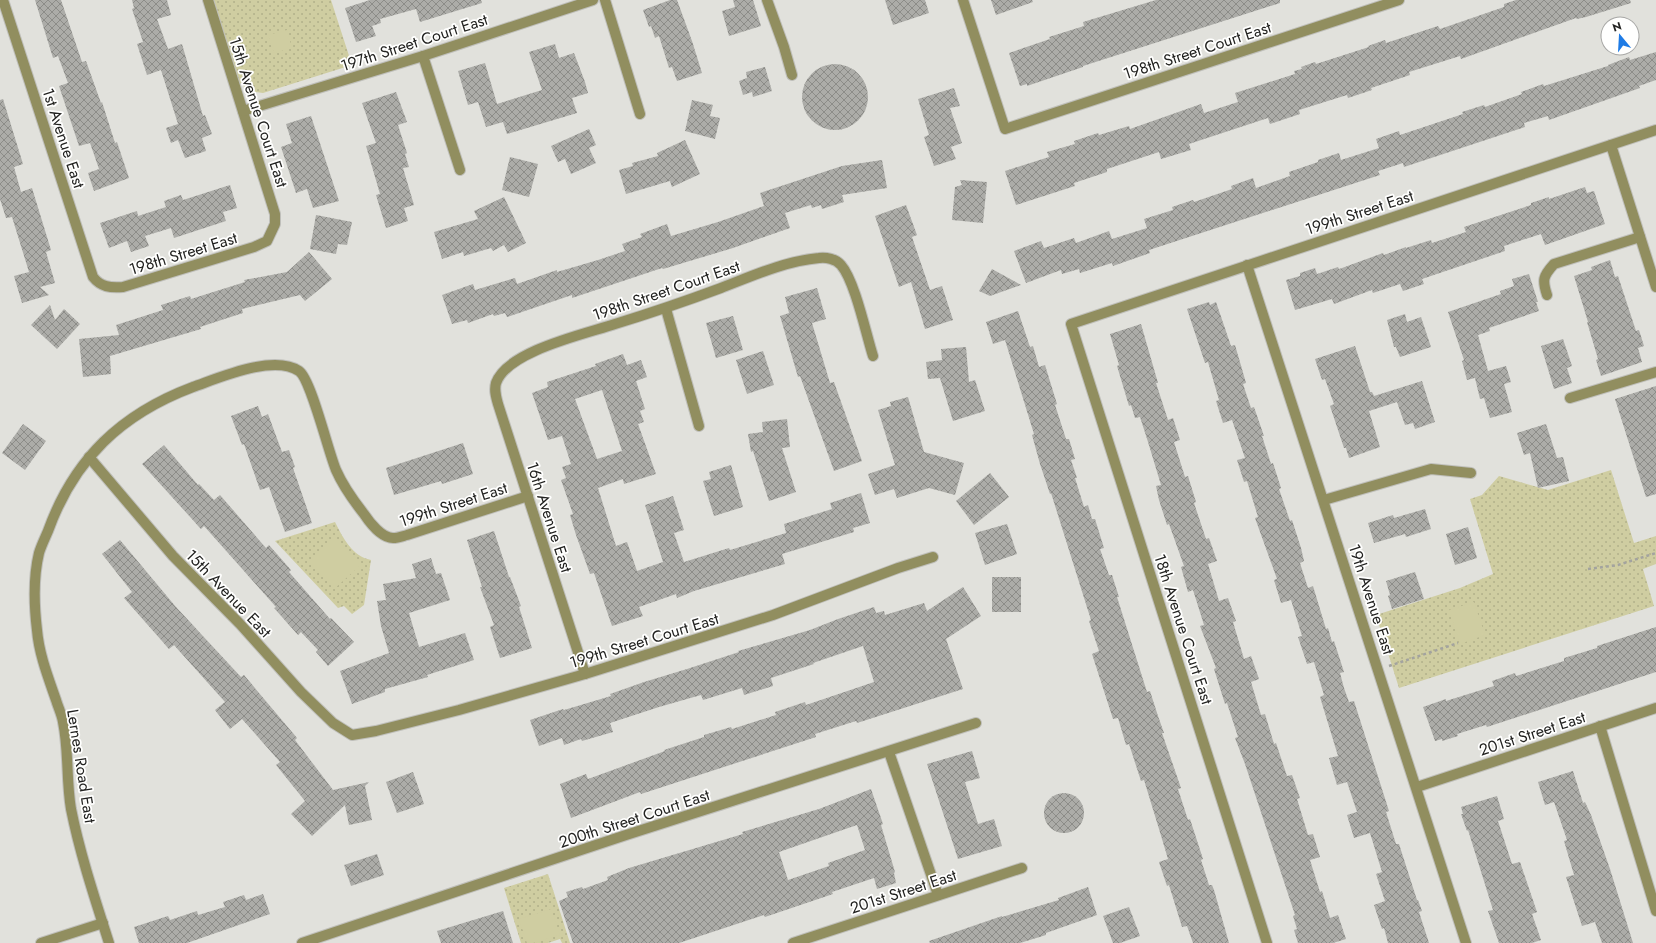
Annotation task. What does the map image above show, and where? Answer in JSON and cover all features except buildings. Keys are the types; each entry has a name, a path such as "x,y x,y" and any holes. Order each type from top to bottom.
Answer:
{"street":[{"name":"1st Avenue East","path":"4,0 93,277 98,283"},
{"name":"15th Avenue Court East","path":"208,0 275,214 271,232"},
{"name":"197th Street Court East","path":"243,111 423,56 593,0"},
{"path":"605,0 640,114"},
{"path":"767,0 784,46 792,75"},
{"name":"198th Street Court East","path":"963,0 1006,129 1398,0"},
{"path":"423,56 460,170"},
{"name":"199th Street East","path":"1071,324 1656,130"},
{"path":"1611,145 1656,287"},
{"name":"198th Street East","path":"98,283 109,288 123,287 254,247 267,241 271,232"},
{"path":"1547,295 1543,283 1547,272 1554,264 1640,237"},
{"name":"198th Street Court East","path":"505,370 536,350 666,309 791,263 820,258 833,259 841,265 851,283 873,356"},
{"name":"19th Avenue East","path":"1247,265 1417,787 1466,943"},
{"path":"666,309 699,426"},
{"name":"18th Avenue Court East","path":"1071,324 1267,943"},
{"name":"Lernes Road East","path":"109,943 85,863 71,808 63,722 41,655 37,630 35,584 39,553 56,508 71,481 102,442 146,408 188,389 234,372 269,365 287,367 300,372 308,385 331,456 349,494 370,523 388,537"},
{"name":"16th Avenue East","path":"505,370 496,384 496,393 585,674"},
{"path":"1570,398 1656,372"},
{"name":"15th Avenue East","path":"89,457 173,556 240,624 301,692 333,723 352,735 358,734"},
{"path":"1324,500 1431,470 1471,473"},
{"name":"199th Street East","path":"388,537 394,538 407,535 528,496"},
{"name":"199th Street Court East","path":"358,734 376,731 459,710 585,674 773,615 898,568 933,557"},
{"name":"201st Street East","path":"1417,787 1656,708"},
{"name":"200th Street Court East","path":"302,943 976,723"},
{"path":"1600,726 1656,912"},
{"path":"889,752 938,895"},
{"name":"201st Street East","path":"793,943 1022,868"},
{"path":"41,943 103,923"}],"path":[{"path":"1588,569 1618,564 1656,553"},
{"path":"1379,670 1458,643"}],"shaded area":[{"path":"213,0 331,0 352,65 263,93 249,91 238,81"},
{"path":"287,30 292,48 274,53 268,35"},
{"path":"1611,470 1634,543 1656,536 1656,564 1643,569 1654,606 1399,688 1376,615 1460,588 1493,574 1470,499 1482,495 1499,476 1548,490"},
{"path":"335,522 349,546 358,555 371,560 364,605 352,614 344,606 338,608 275,541"},
{"path":"335,537 361,565 334,589 309,561"},
{"path":"1474,602 1485,635 1460,644 1449,610"},
{"path":"548,874 570,943 562,943 560,939 548,943 521,943 504,888"},
{"path":"551,909 560,935 533,943 527,943 519,919"}]}
